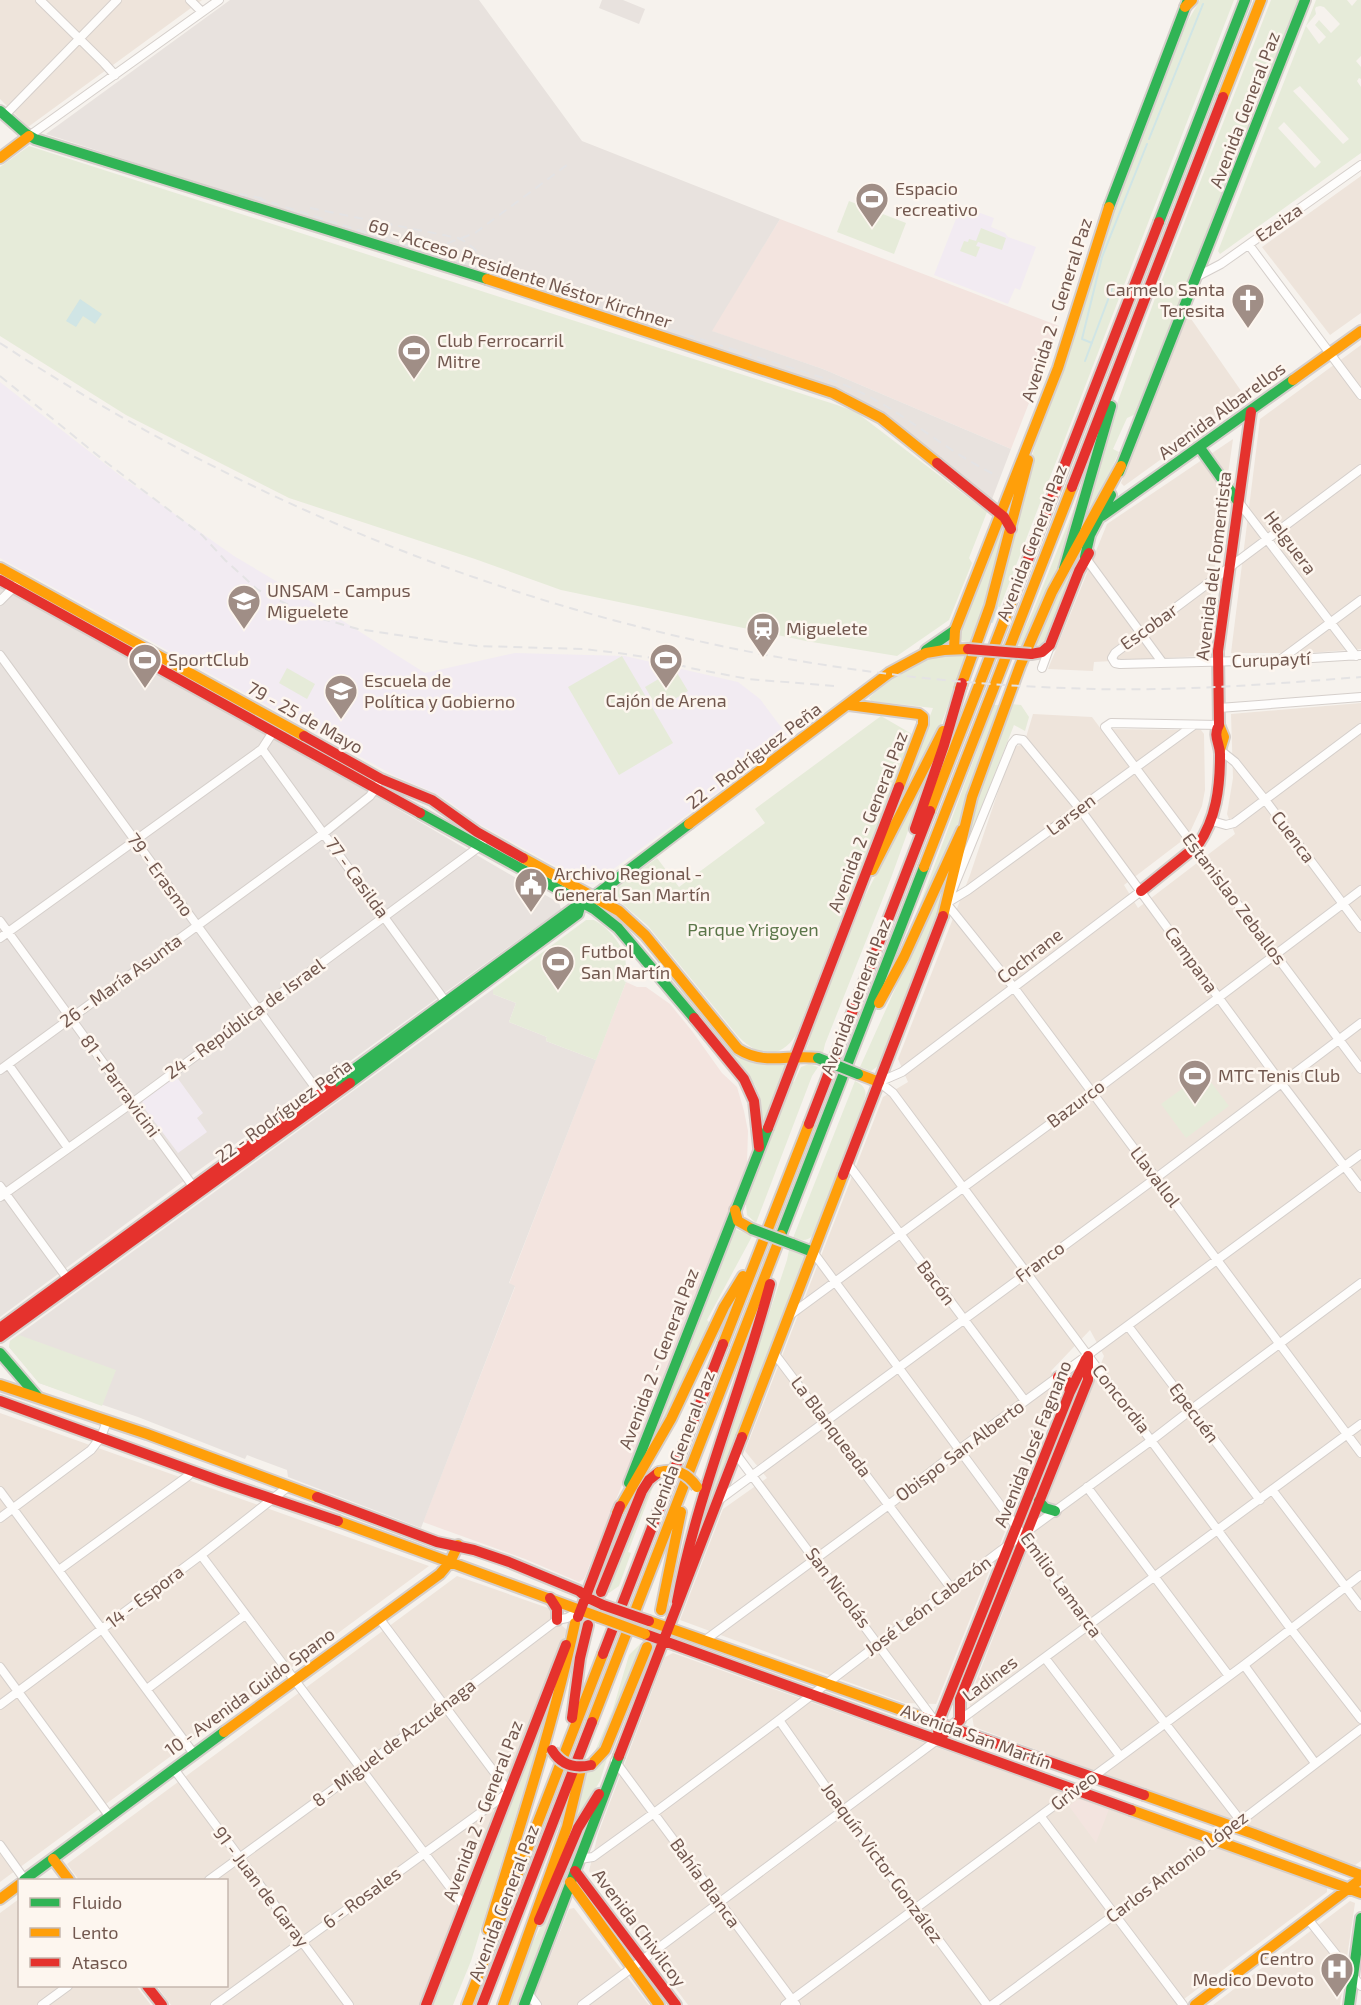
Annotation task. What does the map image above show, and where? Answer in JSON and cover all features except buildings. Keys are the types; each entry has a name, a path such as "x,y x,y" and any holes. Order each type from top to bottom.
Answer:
{"main road":[{"name":"Avenida General Paz","path":"465,2005 1245,0"},
{"name":"Avenida General Paz","path":"482,2005 1261,0"},
{"name":"Avenida General Paz","path":"1050,645 1100,527 1121,466 1305,0"},
{"name":"Avenida 2 - General Paz","path":"954,649 955,630 1033,437 1071,333 1106,214 1188,2"},
{"path":"0,158 29,136 2,113"},
{"name":"69 - Acceso Presidente Néstor Kirchner","path":"29,136 495,282 833,393 881,418 976,492 994,502 1001,502 1007,498"},
{"name":"Avenida Albarellos","path":"1102,516 1361,332"},
{"path":"1064,570 1108,418 1121,360"},
{"name":"Avenida del Fomentista","path":"1196,846 1212,821 1220,784 1220,750 1225,741 1224,731 1219,724 1218,662 1237,500 1251,412"},
{"name":"Avenida General Paz","path":"860,891 923,773 962,683 990,606 1033,437"},
{"name":"Helguera","path":"1200,448 1237,500"},
{"name":"Avenida General Paz","path":"524,2005 606,1784 848,1164 946,903 962,830 985,756 1016,676 1042,612 1121,466"},
{"name":"69 - Acceso Presidente Néstor Kirchner","path":"976,492 1007,520 1011,529"},
{"name":"79 - 25 de Mayo","path":"0,568 17,584 273,732 378,784 432,800 483,841"},
{"name":"79 - 25 de Mayo","path":"0,580 17,584 483,841 586,902"},
{"path":"918,655 955,630"},
{"name":"22 - Rodríguez Peña","path":"0,1328 448,1006 574,908 586,902 889,673 918,655 934,650 968,649 1031,654 1042,652 1050,645"},
{"path":"896,900 921,810 944,745 962,683"},
{"name":"Avenida 2 - General Paz","path":"426,2005 923,724 923,717 919,714 849,705"},
{"path":"849,1061 903,957 962,830"},
{"name":"Cochrane","path":"1141,891 1196,846"},
{"path":"586,902 619,911 634,923 738,1049 746,1055 770,1060 796,1056 818,1058 879,1082"},
{"path":"586,902 612,923 643,956 703,1031 738,1070 754,1101 759,1150"},
{"name":"22 - Rodríguez Peña","path":"0,1338 320,1094 448,1006"},
{"path":"735,1210 738,1221 752,1229 813,1252"},
{"path":"677,1602 699,1506 767,1297 781,1235"},
{"path":"617,1513 671,1419 724,1307 761,1246"},
{"path":"0,1353 38,1397"},
{"name":"Avenida José Fagnano","path":"956,1724 960,1699 1023,1532 1070,1392 1088,1356"},
{"name":"Avenida José Fagnano","path":"937,1740 938,1723 1011,1543 1023,1532 1039,1501 1082,1396 1088,1380 1088,1356"},
{"path":"1058,1377 1067,1381 1070,1392 1082,1396"},
{"name":"Avenida San Martín","path":"0,1387 38,1397 107,1421 437,1542 458,1545 542,1575 579,1591 603,1605 938,1723 956,1724 1091,1778 1236,1823 1245,1831 1361,1877"},
{"name":"Avenida San Martín","path":"0,1401 314,1512 1075,1791 1361,1893"},
{"path":"661,1610 668,1588 674,1542 692,1463"},
{"path":"601,1592 642,1491 649,1480 659,1472 674,1470 687,1475 697,1487 699,1506"},
{"path":"1039,1501 1045,1508 1054,1511"},
{"name":"10 - Avenida Guido Spano","path":"26,1879 440,1574 450,1562 458,1545"},
{"path":"550,1598 557,1609 557,1620"},
{"path":"483,1962 488,1927 548,1734 563,1680 575,1623"},
{"path":"553,1783 571,1722 580,1658 588,1625"},
{"path":"548,1734 552,1750 561,1762 568,1766 591,1765 602,1755 609,1742 647,1647"},
{"name":"Ladines","path":"937,1740 956,1724"},
{"path":"503,2005 567,1827 576,1796 586,1737"},
{"path":"519,1962 548,1903 578,1828 606,1784"},
{"path":"53,1859 68,1879"},
{"name":"Avenida Chivilcoy","path":"575,1871 676,2005"},
{"path":"1195,2005 1349,1889 1361,1877"},
{"name":"Avenida Chivilcoy","path":"570,1882 659,2005"},
{"path":"0,1899 18,1886"},
{"path":"1349,2005 1361,1918"},
{"path":"148,1987 162,2005"}],"street":[{"path":"40,0 114,75"},
{"path":"2,113 80,39 117,0"},
{"path":"190,0 202,12"},
{"path":"29,136 219,0"},
{"name":"Ezeiza","path":"1196,277 1249,245 1361,165"},
{"path":"1249,245 1361,395"},
{"name":"Escobar","path":"1112,657 1361,469"},
{"name":"Helguera","path":"1237,500 1330,623 1358,655"},
{"path":"1085,558 1162,662"},
{"path":"0,601 17,584"},
{"path":"1280,660 1361,600"},
{"name":"Avenida General Paz","path":"1042,668 1050,645"},
{"name":"79 - Erasmo","path":"0,655 320,1094"},
{"name":"Curupaytí","path":"1112,657 1115,663 1119,664 1280,660 1358,655"},
{"path":"1219,708 1361,697"},
{"name":"Estanislao Zeballos","path":"1194,725 1111,723 1106,725 1106,729 1361,1069"},
{"path":"1194,725 1219,724"},
{"name":"Larsen","path":"946,903 968,890 1194,725"},
{"path":"1212,821 1226,825 1234,824 1361,728"},
{"path":"0,938 262,748 273,732"},
{"name":"Avenida General Paz","path":"946,903 954,891 1012,744 1016,739"},
{"name":"Campana","path":"1016,739 1026,742 1080,809 1361,1188"},
{"name":"77 - Casilda","path":"262,748 448,1006"},
{"name":"Cuenca","path":"1220,750 1234,762 1266,801 1361,928"},
{"name":"26 - María Asunta","path":"0,1070 324,833 370,796 378,784"},
{"name":"24 - República de Israel","path":"3,1195 259,1010 483,841"},
{"name":"Bazurco","path":"789,1316 1361,890"},
{"name":"Cochrane","path":"879,1082 902,1072 1141,891"},
{"name":"Llavallol","path":"946,903 1092,1092 1361,1454"},
{"name":"81 - Parravicini","path":"0,921 195,1189"},
{"name":"Franco","path":"718,1500 827,1422 1361,1023"},
{"path":"8,1064 68,1148"},
{"name":"Concordia","path":"879,1082 892,1090 1088,1356 1361,1719"},
{"name":"Obispo San Alberto","path":"704,1641 1361,1154"},
{"name":"Bacón","path":"848,1164 1025,1401"},
{"path":"0,1186 3,1195 67,1278"},
{"name":"Emilio Lamarca","path":"813,1252 1023,1532 1089,1625 1165,1723 1236,1823"},
{"path":"1023,1532 1152,1440 1361,1283"},
{"name":"Epecuén","path":"1128,1326 1260,1500"},
{"name":"La Blanqueada","path":"774,1353 890,1504 951,1588"},
{"path":"0,1518 91,1450 101,1437 107,1421"},
{"name":"Ladines","path":"956,1724 1361,1424"},
{"name":"San Nicolás","path":"736,1454 879,1643 930,1716 938,1723"},
{"path":"59,1570 188,1476 192,1470"},
{"name":"14 - Espora","path":"0,1705 201,1555 289,1486"},
{"path":"1087,1487 1229,1676"},
{"path":"0,1491 194,1754"},
{"path":"1273,1491 1361,1607"},
{"name":"José León Cabezón","path":"580,1858 593,1857 654,1813 1011,1543"},
{"path":"201,1555 464,1906"},
{"name":"Griveo","path":"791,2003 1361,1575"},
{"name":"8 - Miguel de Azcuénaga","path":"211,1879 361,1769 557,1620 567,1618 581,1610"},
{"path":"147,1689 246,1615"},
{"path":"379,1618 509,1792"},
{"path":"1045,1658 1120,1756"},
{"path":"1244,1665 1315,1763"},
{"path":"0,1667 110,1817"},
{"name":"Joaquín Victor González","path":"779,1720 842,1810 987,2005"},
{"name":"Carlos Antonio López","path":"992,2005 1216,1840 1361,1729"},
{"name":"Ladines","path":"582,2005 937,1740"},
{"name":"Bahía Blanca","path":"615,1761 791,2003"},
{"name":"91 - Juan de Garay","path":"174,1769 349,2005"},
{"name":"6 - Rosales","path":"215,2005 509,1792"},
{"path":"1041,1817 1183,2005"},
{"path":"0,1845 24,1879"},
{"path":"1308,1919 1361,1986"},
{"path":"42,2005 67,1987"},
{"path":"528,1993 537,2005"}],"shaded area":[{"path":"0,0 202,0 28,127 0,99"},
{"path":"230,0 479,0 582,141 780,219 712,331 823,369 1011,449 992,499 885,415 845,391 46,134"},
{"path":"602,0 623,0 645,9 639,24 599,8"},
{"path":"1361,176 1361,313 1330,335 1262,247"},
{"path":"961,206 994,218 991,227 1005,233 1008,237 1036,247 1020,290 1015,288 1008,304 934,275"},
{"path":"780,219 1059,326 1011,449 823,369 711,331"},
{"path":"80,299 102,314 95,324 83,316 76,327 66,321"},
{"path":"1187,313 1246,398 1124,486 1121,483"},
{"path":"1361,345 1361,649 1310,653 1231,653 1260,419"},
{"name":"UNSAM - Campus Miguelete","path":"0,382 122,477 234,556 425,673 515,653 625,656 738,682 760,699 790,739 593,884 588,884 474,821 435,793 395,776 0,558"},
{"path":"1233,439 1202,656 1094,662 1093,671 1048,669 1107,524"},
{"path":"0,588 279,740 559,903 561,909 181,1183 0,1317"},
{"path":"1361,703 1361,1861 1355,1865 974,1727 969,1699 1104,1356 1090,1330 1051,1371 1062,1389 936,1704 905,1703 680,1620 723,1509 767,1478 745,1451 883,1097 908,1082 898,1059 970,875 1013,747 1024,744 1033,714 1092,717 1101,729 1201,730 1204,734 1205,790 1202,806 1190,832 1183,840 1124,885 1138,908 1235,834 1227,814 1233,778 1231,714"},
{"path":"626,982 637,987 646,987 670,1004 722,1073 737,1087 748,1131 747,1163 658,1393 655,1392 641,1438 584,1579 579,1582 525,1559 423,1522 515,1287 509,1284"},
{"path":"493,989 493,994 516,1003 509,1022 547,1037 546,1041 596,1060 509,1283 515,1286 421,1528 288,1477 287,1470 247,1455 245,1459 138,1417 39,1383 9,1347 10,1341"},
{"path":"176,1076 203,1113 197,1118 207,1132 178,1153 142,1105 143,1100"},
{"path":"0,1413 429,1566 0,1882"},
{"path":"457,1576 551,1609 567,1630 512,1770 488,1788 494,1814 420,2005 171,2005 158,1987 228,1987 228,1879 78,1879 67,1864"},
{"path":"673,1653 1327,1887 1327,1892 1176,2005 688,2005 589,1871 598,1834 665,1657"},
{"path":"1077,1800 1109,1809 1096,1843 1069,1806"},
{"path":"18,1900 18,1987 137,1987 151,2005 0,2005 0,1913"},
{"path":"1350,1901 1355,1903 1340,2005 1213,2005"},
{"path":"574,1908 649,2005 531,2005 569,1909"}],"green space":[{"path":"1200,0 1234,0 1000,607 995,606 1038,433 1084,303 1111,215 1185,26"},
{"path":"1271,0 1299,0 1206,242 1193,267 1136,414 1127,418 1113,449 1119,452 1078,532 1113,415 1158,290"},
{"path":"1316,0 1347,0 1352,6 1357,0 1361,0 1361,56 1356,61 1361,67 1361,79 1357,81 1361,87 1361,153 1220,254 1218,251","holes":["1316,7 1324,7 1340,24 1331,33 1319,20 1315,25 1326,37 1319,44 1306,26 1316,14","1300,86 1349,139 1343,144 1293,91","1284,122 1321,162 1315,168 1278,128"]},
{"name":"Club Ferrocarril Mitre","path":"29,146 856,412 987,512 969,558 972,563 949,620 897,656 806,641 561,590 475,559 289,498 126,415 0,336 0,167"},
{"name":"Espacio recreativo","path":"849,201 906,223 894,254 837,232"},
{"path":"981,228 1006,238 1002,250 978,242 976,246 980,247 976,257 960,251 964,241 968,242 969,239 976,241"},
{"path":"1089,471 1059,565 1023,646 1017,645 1033,611"},
{"path":"1003,521 1007,525 987,602 972,643 962,641 960,631"},
{"path":"1068,574 1071,575 1046,638 1034,647"},
{"path":"967,653 939,730 884,837 933,708 871,701 869,698 899,673 925,658 941,654"},
{"path":"622,656 673,743 619,775 568,687"},
{"path":"287,668 315,684 307,699 279,683"},
{"name":"Cajón de Arena","path":"672,671 676,671 688,691 658,709 645,687"},
{"path":"1012,704 1021,705 1029,717 1025,731 1014,725 957,871 975,807"},
{"path":"994,705 1000,705 968,788 954,840 900,958"},
{"name":"Parque Yrigoyen","path":"881,716 912,734 796,1035 782,1049 767,1053 759,1051 737,1035 648,926 612,895 613,890 657,858 679,887 765,823 755,809"},
{"path":"930,770 823,1053 806,1050 810,1040 808,1039 865,896"},
{"path":"946,876 934,927 881,1064 871,1071 860,1067"},
{"name":"Futbol San Martín","path":"586,920 594,920 615,938 626,963 624,981 626,982 596,1060 546,1041 547,1037 509,1022 516,1003 493,994 493,989"},
{"path":"666,972 741,1057 757,1064 787,1064 764,1123 762,1122 761,1100 755,1085 665,975"},
{"path":"809,1064 818,1067 812,1076 756,1223 747,1215 744,1204 791,1081 794,1082 801,1067"},
{"name":"MTC Tenis Club","path":"1204,1073 1229,1106 1186,1138 1161,1104"},
{"path":"855,1081 864,1089 866,1094 864,1100 866,1101 813,1235 806,1240 793,1238"},
{"path":"733,1228 752,1236 707,1320 710,1323 663,1424 644,1456"},
{"path":"789,1250 806,1257 804,1262 806,1263 692,1556 697,1530"},
{"path":"19,1335 116,1370 102,1406 39,1383 9,1347 10,1341"},
{"path":"656,1479 628,1552 631,1553 619,1586 609,1593 605,1592 640,1504"},
{"path":"640,1644 644,1645 603,1744 592,1758 613,1709 629,1655"},
{"path":"558,1679 471,1961 453,2005 431,2005"},
{"path":"608,1755 600,1781 576,1821 562,1857 586,1772"},
{"path":"587,1823 519,2005 508,2005 528,1952 553,1902 577,1839"}],"waterway":[{"path":"1149,139 1203,4"},
{"path":"1092,343 1082,339 1102,257 1147,144"},
{"path":"1085,361 1112,289"},
{"path":"992,622 997,607"}],"railway":[{"path":"417,246 448,243 475,233 571,162"},
{"path":"239,194 266,199"},
{"path":"257,198 842,384 883,404 958,454 998,476"},
{"path":"310,208 458,238 466,242 506,276"},
{"path":"0,343 126,420 255,487 388,545 523,594 662,633 803,662 948,680 1095,689 1162,689 1361,677"},
{"path":"0,376 107,463 202,535 258,590 309,615 358,629 431,640 477,646 583,649 659,659 690,668 748,679 834,686"}],"traffic: fast":[{"path":"1109,207 1188,0"},
{"path":"1159,222 1245,0"},
{"path":"1119,472 1305,0"},
{"path":"0,111 35,139 487,279"},
{"path":"1102,516 1293,380"},
{"path":"1064,569 1111,406"},
{"path":"1200,448 1237,500"},
{"path":"1085,557 1090,535 1111,495"},
{"path":"926,650 955,630"},
{"path":"420,813 594,909 618,928 694,1018"},
{"path":"331,1086 574,908 580,907 689,824"},
{"path":"781,1235 924,867"},
{"path":"350,1083 578,914 580,907"},
{"path":"818,1058 858,1074"},
{"path":"629,1483 768,1128"},
{"path":"752,1229 792,1244"},
{"path":"792,1244 813,1252"},
{"path":"0,1353 37,1396"},
{"path":"1039,1501 1045,1508 1055,1511"},
{"path":"25,1879 224,1732"},
{"path":"524,2005 619,1756"},
{"path":"1349,2005 1361,1918"}],"traffic: slow":[{"path":"1185,7 1192,0"},
{"path":"1223,97 1261,0"},
{"path":"0,158 29,136"},
{"path":"954,649 955,630 1058,368 1109,207"},
{"path":"487,279 833,393 881,418 937,463"},
{"path":"1293,380 1361,331"},
{"path":"960,689 990,606 1028,460"},
{"path":"943,916 972,797 1020,666 1052,592 1121,466"},
{"path":"924,867 1072,487"},
{"path":"0,568 304,736"},
{"path":"930,811 1018,585"},
{"path":"689,824 889,673 926,653 968,649"},
{"path":"849,705 919,714 923,717 923,724 899,787"},
{"path":"1219,725 1224,737 1220,750"},
{"path":"872,870 943,731"},
{"path":"879,1003 904,957 962,830"},
{"path":"523,858 619,911 645,935 738,1049 758,1057 818,1058"},
{"path":"858,1074 879,1082"},
{"path":"723,1344 809,1124"},
{"path":"742,1437 843,1175"},
{"path":"735,1210 738,1221 752,1229"},
{"path":"592,1722 781,1235"},
{"path":"617,1513 671,1419 724,1307 743,1276"},
{"path":"0,1385 147,1434 317,1497"},
{"path":"659,1472 676,1471 689,1478 697,1487"},
{"path":"661,1610 681,1512"},
{"path":"338,1521 599,1617"},
{"path":"224,1732 440,1574 450,1562 458,1545"},
{"path":"599,1617 645,1634"},
{"path":"649,1621 921,1717"},
{"path":"488,1930 546,1739 575,1623"},
{"path":"591,1765 605,1750 647,1647"},
{"path":"467,2005 603,1654"},
{"path":"503,2005 567,1827 581,1769"},
{"path":"1144,1795 1361,1875"},
{"path":"1131,1810 1361,1893"},
{"path":"53,1859 68,1879"},
{"path":"1195,2005 1361,1879"},
{"path":"570,1882 659,2005"},
{"path":"0,1899 18,1886"}],"traffic: jam":[{"path":"1072,487 1223,97"},
{"path":"1018,585 1159,222"},
{"path":"1141,891 1198,845 1209,825 1216,803 1220,756 1216,733 1219,725 1218,651 1251,412"},
{"path":"937,463 1004,517 1011,529"},
{"path":"1031,654 1042,652 1050,645 1079,571 1089,553"},
{"path":"0,580 420,813"},
{"path":"968,649 1031,654"},
{"path":"915,829 944,745 962,683"},
{"path":"304,736 381,779 432,800 477,832 523,858"},
{"path":"768,1128 899,787"},
{"path":"809,1124 930,811"},
{"path":"843,1175 943,916"},
{"path":"694,1018 744,1079 754,1101 759,1147"},
{"path":"0,1337 350,1083"},
{"path":"0,1328 331,1086"},
{"path":"677,1602 696,1521 770,1284"},
{"path":"603,1654 723,1344"},
{"path":"937,1740 960,1720 960,1699 1088,1380 1088,1356"},
{"path":"938,1731 938,1723 1070,1392 1086,1359"},
{"path":"1058,1377 1067,1381 1070,1392"},
{"path":"0,1401 338,1521"},
{"path":"619,1756 742,1437"},
{"path":"601,1592 642,1491 649,1480 659,1472"},
{"path":"317,1497 437,1542 474,1550 509,1562 579,1591 603,1605"},
{"path":"578,1617 620,1506"},
{"path":"550,1598 557,1609 557,1620"},
{"path":"603,1605 649,1621"},
{"path":"572,1718 580,1658 588,1625"},
{"path":"645,1634 1131,1810"},
{"path":"426,2005 566,1645"},
{"path":"921,1717 1144,1795"},
{"path":"482,2005 592,1722"},
{"path":"552,1750 568,1765 591,1765"},
{"path":"539,1920 578,1828 599,1794"},
{"path":"575,1871 676,2005"},
{"path":"148,1987 162,2005"}],"place":[{"name":"Espacio recreativo","path":"872,228"},
{"name":"Carmelo Santa Teresita","path":"1248,329"},
{"name":"Club Ferrocarril Mitre","path":"414,380"},
{"name":"UNSAM - Campus Miguelete","path":"244,630"},
{"name":"Miguelete","path":"763,658"},
{"name":"SportClub","path":"145,689"},
{"name":"Cajón de Arena","path":"666,689"},
{"name":"Escuela de Política y Gobierno","path":"341,720"},
{"name":"Archivo Regional - General San Martín","path":"531,913"},
{"name":"Futbol San Martín","path":"558,991"},
{"name":"MTC Tenis Club","path":"1195,1105"},
{"name":"Centro Medico Devoto","path":"1337,1998"}]}
